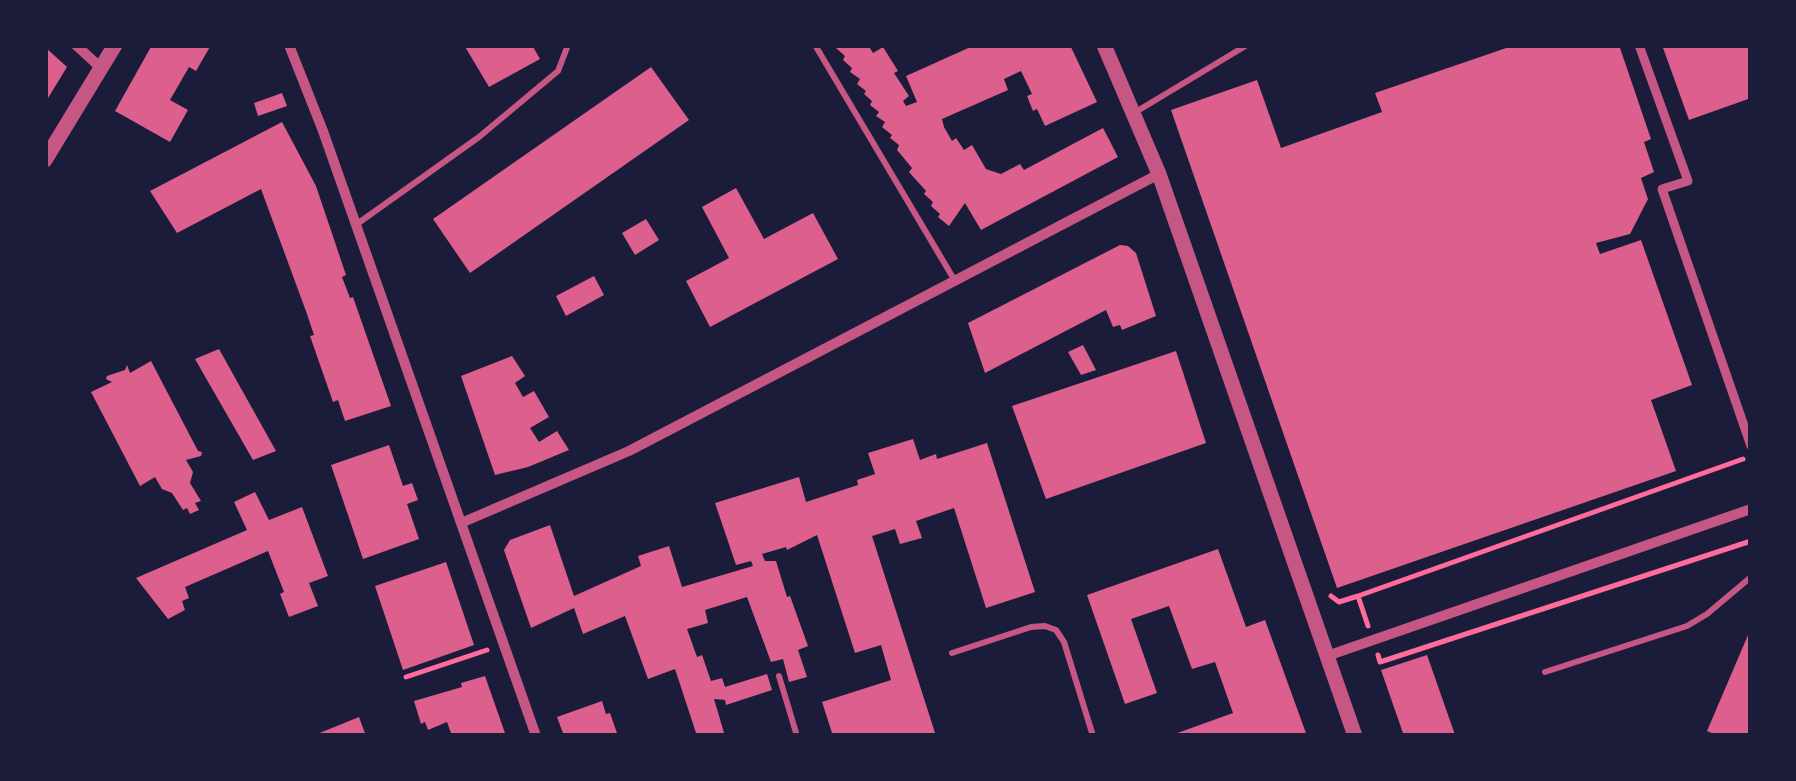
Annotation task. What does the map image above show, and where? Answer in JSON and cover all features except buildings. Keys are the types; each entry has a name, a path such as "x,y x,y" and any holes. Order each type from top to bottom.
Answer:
{"street":[{"path":"76,45 102,68"},
{"path":"45,160 115,45"},
{"path":"289,45 536,736"},
{"path":"1104,45 1159,174 1355,736"},
{"path":"1639,45 1688,181 1662,189 1751,446"},
{"path":"461,523 630,452 1159,174"},
{"path":"1328,656 1751,509"}],"lane":[{"path":"356,225 479,137 558,71 568,45"},
{"path":"814,45 955,281"},
{"path":"1133,114 1247,45"},
{"path":"1545,672 1687,626 1751,577"},
{"path":"952,653 1031,627 1056,630 1064,642 1092,736"},
{"path":"778,676 797,736"}],"path":[{"path":"1358,596 1751,457"},
{"path":"1380,662 1751,541"},
{"path":"406,677 504,644"}]}
